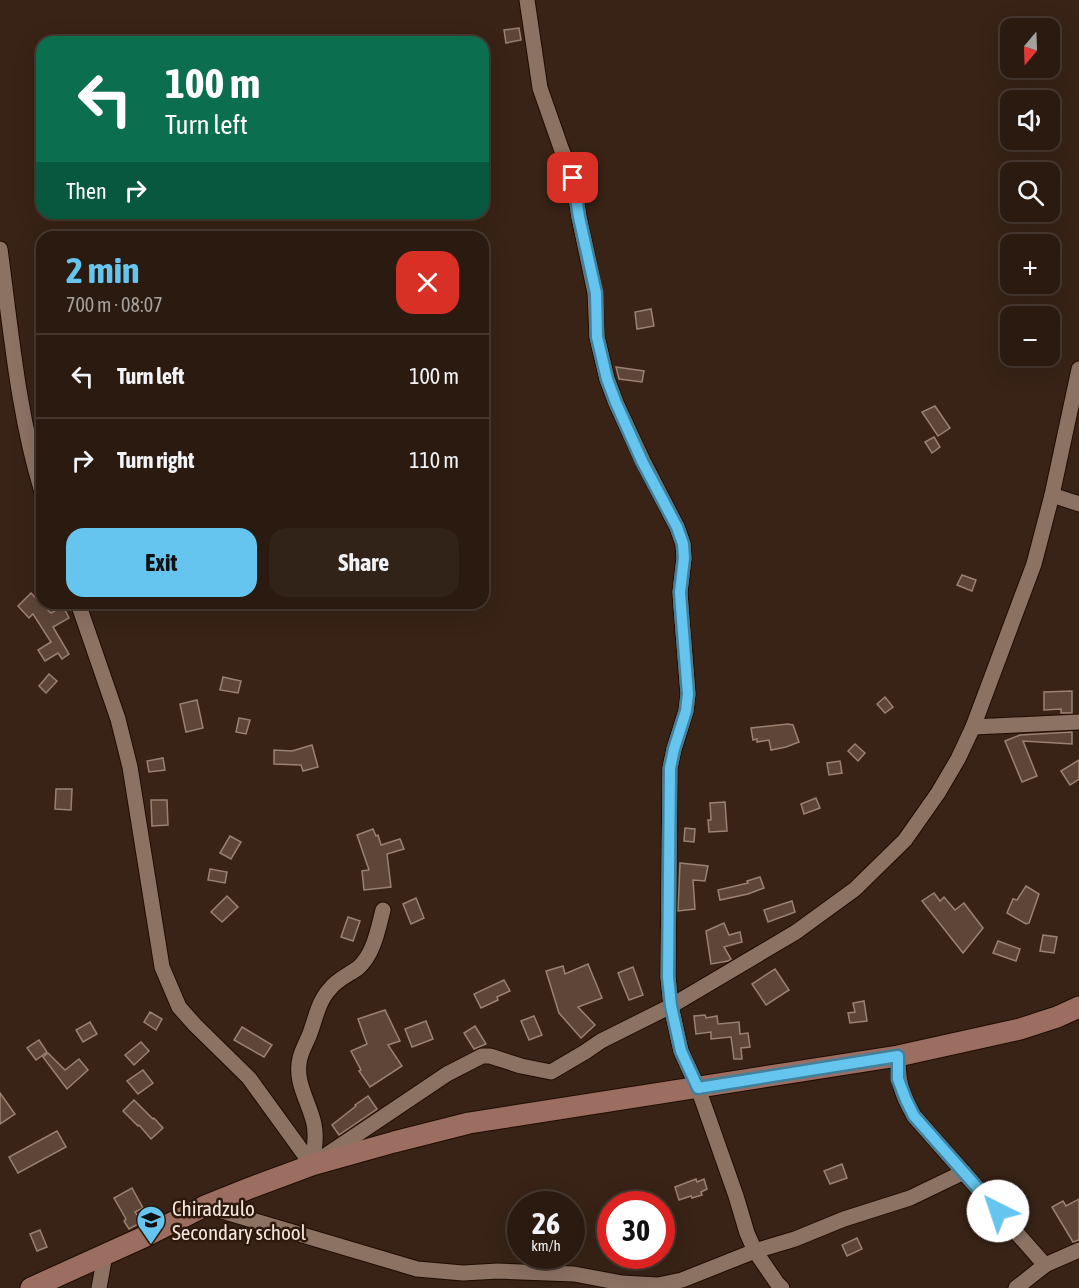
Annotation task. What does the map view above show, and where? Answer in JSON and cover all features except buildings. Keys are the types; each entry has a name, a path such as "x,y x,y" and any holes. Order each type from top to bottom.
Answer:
{"main road":[{"path":"32,1288 146,1236 205,1206 312,1165 394,1142 469,1123 898,1056 1020,1029 1079,1007"}],"street":[{"path":"527,0 540,88 573,178 596,293 597,337 607,379 642,461 677,527 683,544 681,600 688,694 686,711 670,768 668,977 671,1006 681,1051 698,1088 747,1233 755,1251 782,1288"},
{"path":"0,249 20,398 36,470"},
{"path":"312,1165 447,1074 482,1056 551,1072 558,1069 601,1041 691,996 796,932 855,889 905,840 938,793 973,727 1034,564 1052,495 1079,369"},
{"path":"1052,495 1079,504"},
{"path":"80,609 118,719 130,767 162,967 179,1007 249,1078 312,1165"},
{"path":"973,727 1079,722"},
{"path":"312,1165 316,1137 309,1107 300,1086 300,1058 321,1003 328,991 365,960 371,949 383,910"},
{"path":"898,1056 898,1079 914,1116 1045,1265"},
{"path":"205,1206 417,1269 463,1273 498,1271 574,1274 631,1284 681,1284 755,1251 910,1198 964,1172"},
{"path":"1016,1288 1045,1265 1079,1250"},
{"path":"99,1288 105,1255"}],"place":[{"name":"Chiradzulo Secondary school","path":"151,1246"}],"route":[{"path":"573,178 596,293 597,337 607,379 642,461 677,527 683,544 683,579 680,592 688,694 686,711 670,768 668,918 668,977 671,1006 681,1051 698,1088 898,1056 898,1079 914,1116 998,1211"}]}
